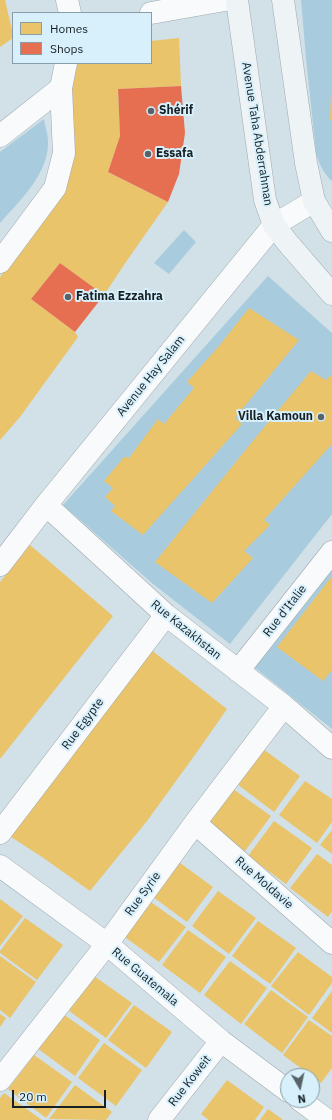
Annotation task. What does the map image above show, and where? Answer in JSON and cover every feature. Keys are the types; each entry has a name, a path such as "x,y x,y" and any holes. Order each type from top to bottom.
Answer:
{"street":[{"path":"67,0 70,12"},
{"path":"152,13 225,0"},
{"name":"Avenue Taha Abderrahman","path":"237,0 265,200 274,225 332,294"},
{"path":"283,0 306,163 314,201 332,231"},
{"path":"0,262 55,188 64,154 61,88 66,64"},
{"path":"0,136 61,88"},
{"name":"Avenue Hay Salam","path":"0,565 46,505 274,225 314,201"},
{"name":"Rue Kazakhstan","path":"46,505 166,616 284,706 332,748"},
{"name":"Rue d'Italie","path":"238,671 332,552"},
{"name":"Rue Egypte","path":"0,833 166,616"},
{"name":"Rue Syrie","path":"0,1080 107,944 195,823 284,706"},
{"name":"Rue Moldavie","path":"195,823 332,943"},
{"name":"Rue Guatemala","path":"0,866 107,944 222,1041 280,1085"},
{"name":"Rue Koweit","path":"160,1120 222,1041"},
{"path":"311,1108 327,1120"}],"shaded area":[{"path":"301,0 332,0 332,181 322,168 316,153"},
{"path":"44,119 48,141 44,164 32,186 0,223 0,152"},
{"path":"184,230 196,242 169,274 154,263"},
{"path":"268,276 332,333 332,514 230,644 153,584 63,505"},
{"path":"332,566 332,729 254,667"}],"building: Homes":[{"path":"0,0 5,0 12,30 12,39 0,47"},
{"path":"179,38 181,86 118,89 120,136 108,172 168,202 104,295 60,263 31,299 75,332 78,337 20,417 0,440 0,277 65,187 69,94 75,64 152,64 152,41"},
{"path":"331,93 332,120 330,120"},
{"path":"249,308 299,340 235,418 242,424 143,535 111,511 115,506 105,497 113,488 104,481 124,457 129,458 158,419 164,424 194,388 187,382 219,346"},
{"path":"311,371 326,380 332,374 332,444 264,520 270,525 244,551 253,558 212,603 155,562"},
{"path":"30,545 113,616 0,759 0,582"},
{"path":"332,576 332,670 323,681 277,647"},
{"path":"150,649 227,709 147,821 90,891 8,835"},
{"path":"263,749 300,776 274,812 237,784"},
{"path":"305,781 332,799 332,822 317,843 279,815"},
{"path":"233,789 271,816 245,851 207,823"},
{"path":"274,821 312,848 286,884 248,856"},
{"path":"332,830 332,854 320,845"},
{"path":"317,854 332,865 332,911 328,917 290,888"},
{"path":"176,860 213,887 187,922 149,894"},
{"path":"218,891 256,918 229,954 192,926"},
{"path":"0,899 23,916 0,946"},
{"path":"148,900 186,927 159,962 122,935"},
{"path":"25,918 63,945 37,980 0,953"},
{"path":"258,921 296,948 270,984 232,956"},
{"path":"188,930 226,957 200,993 162,965"},
{"path":"298,952 332,977 332,983 309,1015 271,986"},
{"path":"0,956 36,982 10,1018 0,1010"},
{"path":"230,961 267,988 241,1024 204,995"},
{"path":"94,976 132,1003 106,1038 68,1010"},
{"path":"271,990 308,1017 282,1053 244,1024"},
{"path":"332,991 332,1033 312,1018"},
{"path":"134,1005 172,1032 146,1068 108,1040"},
{"path":"0,1014 6,1018 0,1027"},
{"path":"63,1014 100,1040 75,1076 37,1048"},
{"path":"309,1020 332,1036 332,1068 321,1083 320,1068 301,1068 283,1055"},
{"path":"104,1043 142,1070 116,1106 78,1078"},
{"path":"34,1055 72,1082 46,1118 8,1089"},
{"path":"227,1080 264,1107 255,1120 209,1120 201,1114"},
{"path":"75,1085 112,1112 106,1120 49,1119"},
{"path":"4,1093 42,1120 0,1120 0,1098"},
{"path":"268,1109 283,1120 260,1120"}],"building: Shops":[{"path":"181,86 185,133 179,174 168,202 108,172 120,136 118,89"},
{"name":"Fatima Ezzahra","path":"60,263 104,295 75,332 31,299"}],"place":[{"name":"Shérif","path":"151,111"},
{"name":"Essafa","path":"148,154"},
{"name":"Fatima Ezzahra","path":"68,297"},
{"name":"Villa Kamoun","path":"321,417"}]}
